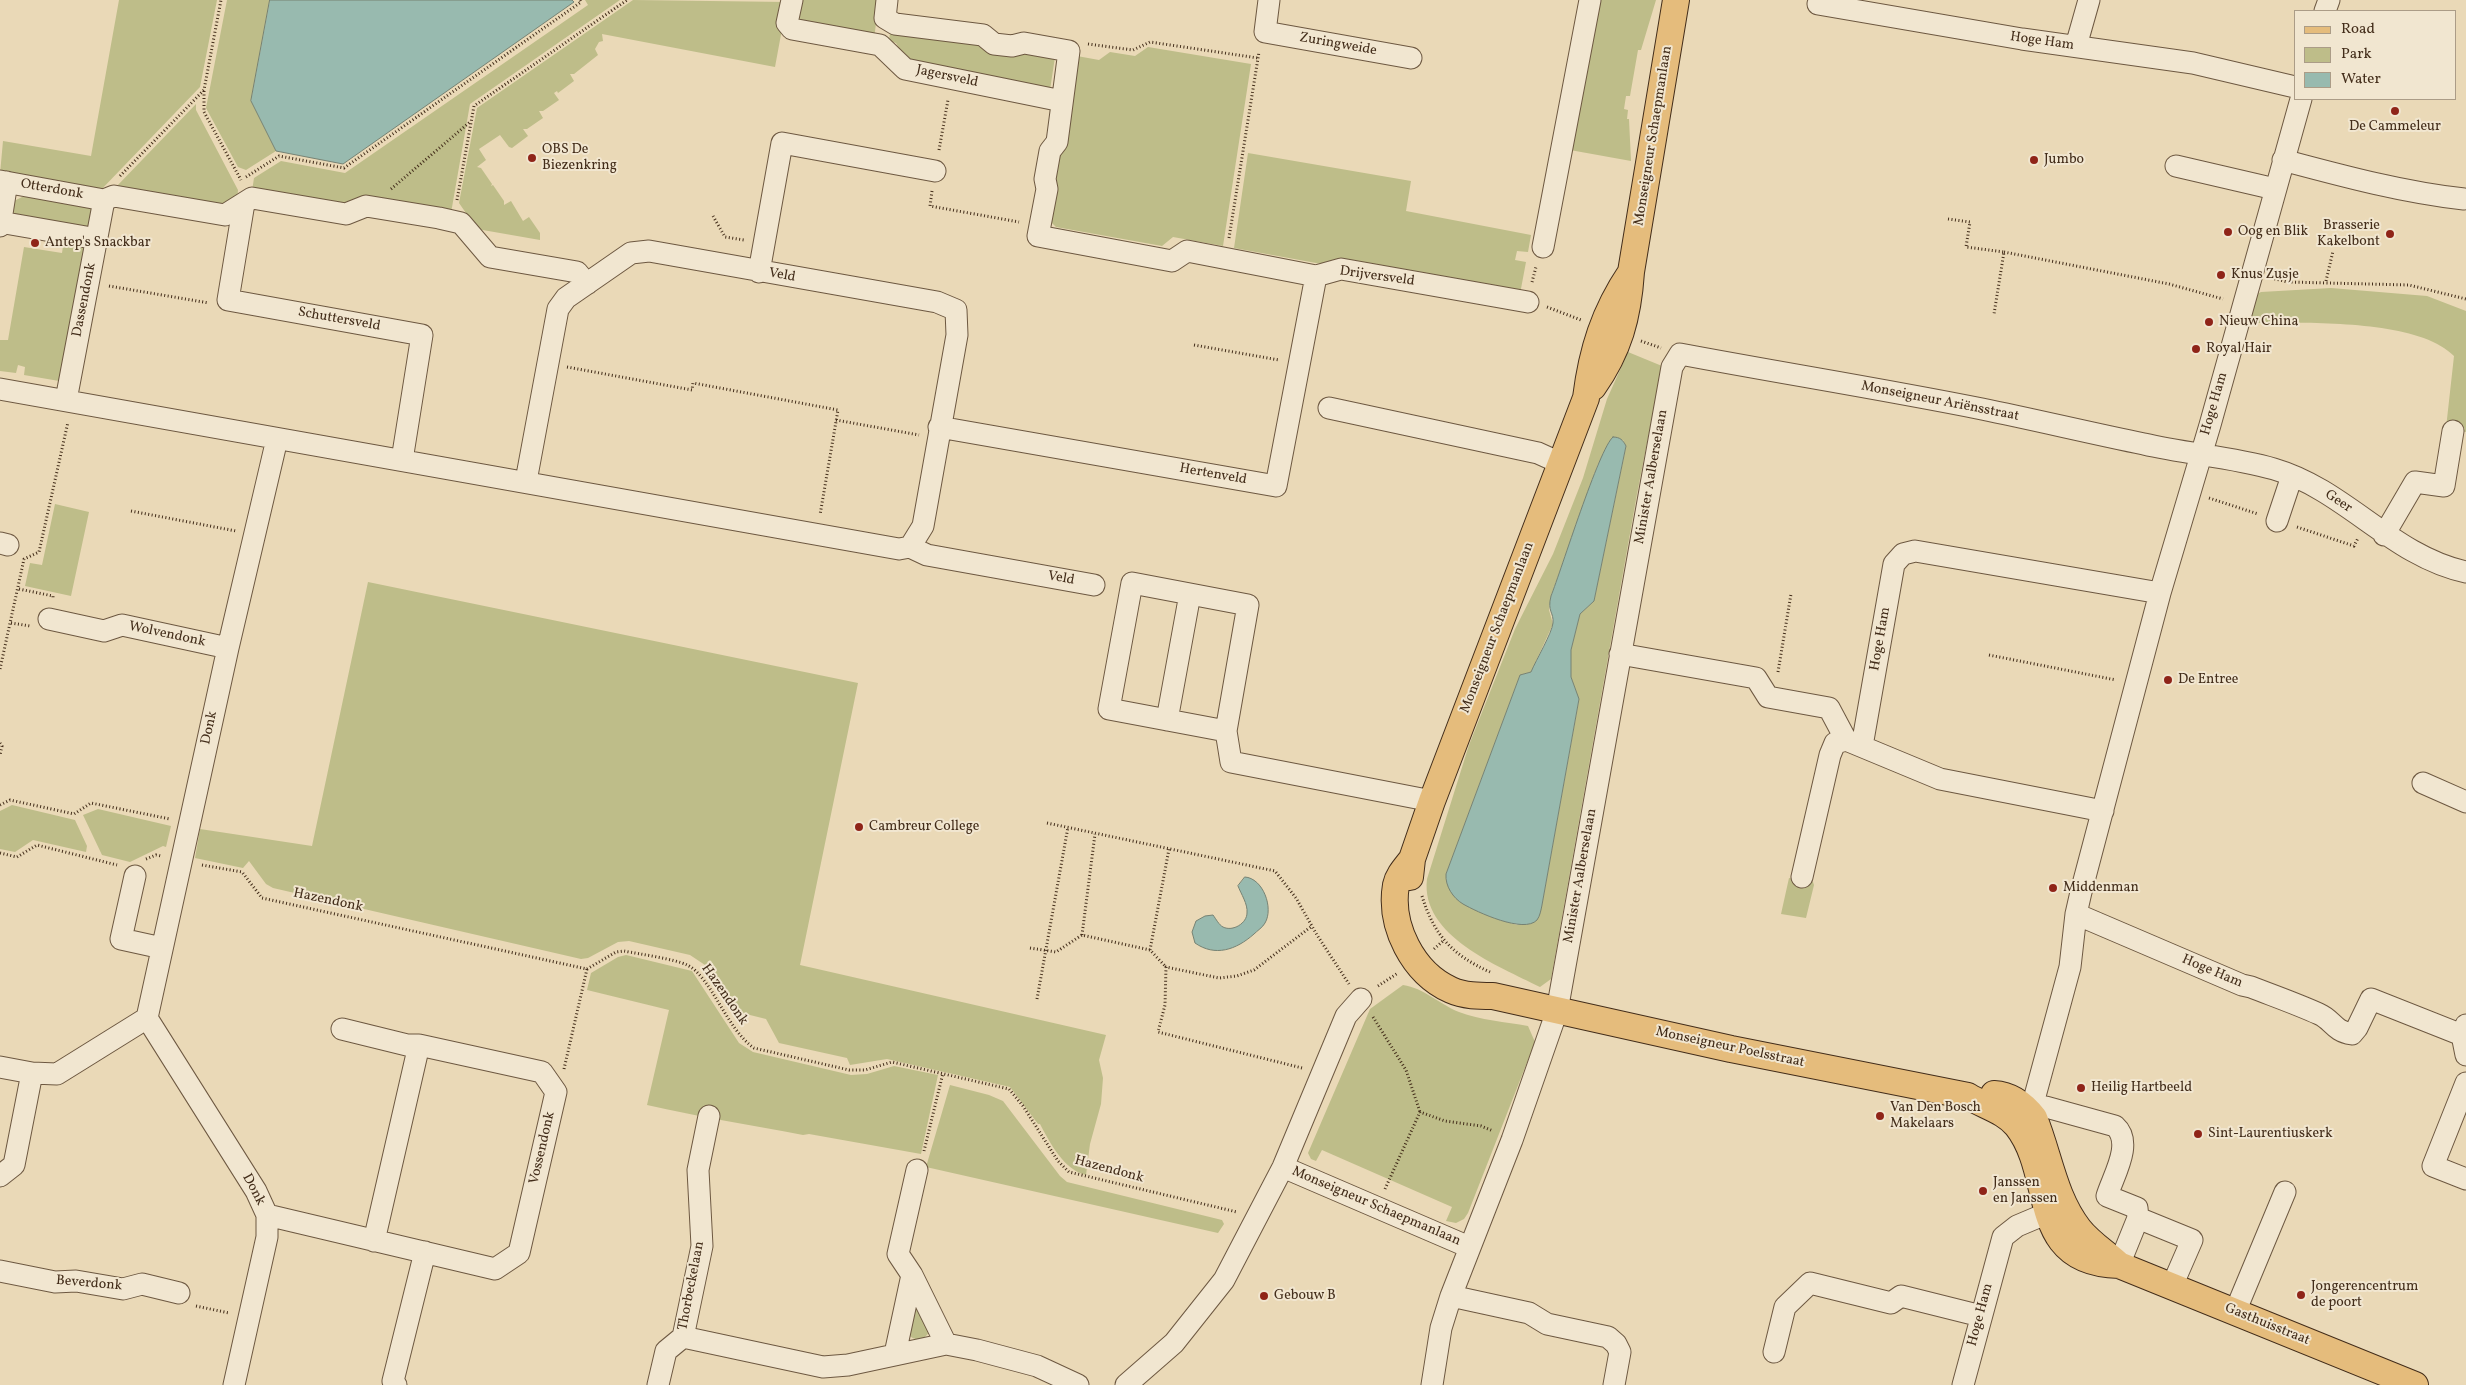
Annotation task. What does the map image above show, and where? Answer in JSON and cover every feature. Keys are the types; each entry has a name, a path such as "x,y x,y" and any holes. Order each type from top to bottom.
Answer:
{"main road":[{"name":"Monseigneur Schaepmanlaan","path":"1422,957 1415,932 1409,892 1412,859 1432,801 1560,463 1586,398 1607,368 1621,334 1629,306 1631,272 1676,0"},
{"name":"Monseigneur Poelsstraat","path":"1422,957 1458,978 1495,986 1557,1011 1968,1096 2002,1112 2022,1117"},
{"path":"2022,1117 2033,1160 2056,1209"},
{"name":"Gasthuisstraat","path":"2056,1209 2060,1240 2073,1253 2107,1265 2119,1265 2415,1385"}],"street":[{"name":"Jagersveld","path":"792,0 788,23 792,29 880,45 905,69 1062,101"},
{"path":"887,0 885,18 896,24 982,34 994,44 1012,46 1024,43 1069,51 1057,142 1050,151 1047,189 1039,231"},
{"path":"1265,32 1270,0"},
{"path":"1543,247 1590,0"},
{"path":"2076,46 2089,0"},
{"name":"Hoge Ham","path":"1818,4 2193,63 2294,87"},
{"name":"Zuringweide","path":"1265,32 1411,58"},
{"name":"Hoge Ham","path":"2022,1117 2035,1096 2070,966 2076,914 2160,593 2301,100"},
{"path":"759,272 782,143 936,171"},
{"path":"2283,160 2366,183 2428,195 2464,198"},
{"path":"2176,166 2275,189"},
{"path":"0,226 4,182"},
{"name":"Otterdonk","path":"4,182 104,200"},
{"path":"104,200 114,196 224,215 252,198 346,214 366,206 461,223 490,257 577,272 587,284"},
{"name":"Dassendonk","path":"66,400 104,200"},
{"path":"228,300 244,203"},
{"path":"0,222 86,237"},
{"name":"Drijversveld","path":"1039,231 1172,261 1187,251 1316,276 1341,269 1528,302"},
{"name":"Veld","path":"526,481 558,309 566,298 631,254 639,251 937,302 956,310 958,322 923,526 910,547"},
{"name":"Hertenveld","path":"938,433 1276,486 1316,276"},
{"name":"Schuttersveld","path":"228,300 422,335 402,460"},
{"name":"Monseigneur Ariënsstraat","path":"1680,354 1980,409 2199,455"},
{"name":"Minister Aalberselaan","path":"1432,1385 1442,1328 1451,1296 1512,1140 1557,1011 1672,367 1680,354"},
{"path":"0,389 402,460"},
{"path":"1329,408 1538,453 1560,463"},
{"path":"2384,535 2415,482 2444,486 2453,431"},
{"name":"Donk","path":"234,1385 267,1238 267,1216 256,1191 147,1018 228,648 277,439"},
{"name":"Geer","path":"2199,455 2254,464 2292,476 2341,503 2384,535 2433,563 2466,572"},
{"name":"Veld","path":"402,460 885,547 910,547 926,555 1094,585"},
{"path":"2277,521 2292,476"},
{"name":"Hoge Ham","path":"1854,743 1894,564 1903,554 1915,551 2160,593"},
{"path":"1226,731 1109,709 1132,583 1248,605 1226,731 1230,762 1432,801"},
{"path":"1167,720 1190,594"},
{"name":"Wolvendonk","path":"49,619 104,631 122,625 228,648"},
{"path":"1620,654 1756,678 1768,697 1829,708 1854,743"},
{"path":"1802,877 1830,755 1835,743 1854,743 1940,780 2103,811"},
{"path":"2423,783 2466,802"},
{"path":"134,868 121,939 162,948"},
{"name":"Hoge Ham","path":"2076,914 2242,985 2252,987 2321,1015 2335,1029 2344,1033 2352,1034 2357,1028 2371,999 2464,1030"},
{"name":"Monseigneur Schaepmanlaan","path":"1126,1385 1174,1343 1224,1280 1283,1167 1346,1016 1361,999"},
{"path":"0,1066 32,1073 57,1074 147,1018"},
{"path":"342,1029 407,1045 418,1045 542,1072 551,1084"},
{"path":"2464,1030 2466,1055"},
{"path":"374,1240 418,1045"},
{"path":"0,1176 14,1165 32,1073"},
{"path":"2466,1083 2433,1166 2466,1179"},
{"name":"Vossendonk","path":"267,1216 495,1269 519,1253 556,1092 551,1084"},
{"path":"2022,1117 2046,1107 2115,1126 2120,1131 2124,1146 2106,1196 2137,1208 2138,1218 2119,1265"},
{"name":"Thorbeckelaan","path":"658,1385 666,1352 682,1337 702,1246 698,1170 710,1116"},
{"name":"Monseigneur Schaepmanlaan","path":"1283,1167 1469,1247"},
{"path":"917,1170 898,1254 912,1275 946,1344"},
{"path":"2235,1312 2285,1192"},
{"name":"Hoge Ham","path":"1963,1385 2003,1237 2017,1226 2056,1209"},
{"path":"2138,1218 2192,1240 2172,1286"},
{"path":"396,1385 393,1381 425,1252"},
{"name":"Beverdonk","path":"0,1271 55,1282 76,1281 123,1289 142,1284 179,1293"},
{"path":"895,1354 912,1275"},
{"path":"1774,1352 1785,1307 1810,1283 1891,1303 1901,1296 1981,1316"},
{"path":"1451,1296 1529,1313 1546,1324 1608,1337 1616,1344 1620,1352 1614,1385"},
{"name":"Thorbeckelaan","path":"682,1337 822,1367 848,1365 946,1344 1037,1366 1078,1385"}],"path":[{"path":"221,0 204,90 204,112 241,180 244,203"},
{"path":"241,180 279,156 344,168 581,2 580,0"},
{"path":"453,222 474,106 627,0"},
{"path":"1227,259 1258,58 1265,32"},
{"path":"1069,51 1072,42 1133,50 1150,42 1258,58"},
{"path":"951,78 930,206 1039,231"},
{"path":"104,200 109,188 204,90"},
{"path":"370,207 471,122"},
{"path":"713,216 725,237 764,244"},
{"path":"1948,219 1970,222 1966,247 2004,252 2169,284 2243,304"},
{"path":"1528,302 1535,270 1543,247"},
{"path":"2326,281 2333,251"},
{"path":"1994,314 2004,252"},
{"path":"2252,274 2288,282 2326,281 2408,285 2466,299"},
{"path":"88,282 220,305 228,300"},
{"path":"1194,345 1299,364"},
{"path":"547,363 692,390 693,383 838,410 816,535"},
{"path":"0,669 24,559 39,552 69,419 66,400"},
{"path":"836,420 938,433"},
{"path":"131,511 255,534"},
{"path":"1774,698 1791,594"},
{"path":"1989,655 2089,673 2136,685"},
{"path":"0,743 2,746 0,755"},
{"path":"0,805 10,800 74,814 91,804 189,823"},
{"path":"1047,823 1275,872 1296,898 1341,974 1361,999 1406,1070 1420,1112 1377,1206"},
{"path":"1037,999 1068,828"},
{"path":"1082,935 1095,833"},
{"name":"Hazendonk","path":"0,853 17,857 37,845 134,868 156,855 181,862 242,872 262,898 586,969 616,952 624,951 688,965 700,976 742,1040 754,1048 849,1070 865,1070 892,1062 1009,1089 1023,1106 1058,1161 1069,1172 1257,1217"},
{"path":"1150,950 1169,849"},
{"path":"1422,893 1426,910 1443,941 1473,964 1495,986"},
{"path":"1030,948 1056,952 1082,935 1150,950 1166,967 1219,978 1237,976 1254,970 1312,926"},
{"path":"1166,967 1165,1005 1158,1032 1322,1073"},
{"path":"551,1084 565,1068 586,969"},
{"path":"917,1170 921,1164 943,1073"},
{"path":"1420,1112 1445,1121 1481,1126 1512,1140"},
{"path":"179,1293 187,1304 249,1318"}],"green space":[{"path":"119,0 217,0 200,87 98,193 0,174 3,141 91,156"},
{"path":"227,0 270,0 251,101 276,151 246,170 238,167 206,108"},
{"path":"585,0 620,0 470,104 451,213 346,209 252,191 254,178 281,161 345,173 588,5"},
{"path":"633,0 787,2 775,67 602,34 603,41 599,42 595,49 598,55 574,74 570,74 574,81 558,93 557,91 554,93 559,100 543,111 539,111 543,118 527,129 523,129 528,136 512,148 509,147 500,135 479,149 486,160 477,167 481,168 492,184 491,186 493,185 504,201 504,205 511,201 523,221 529,217 540,233 540,240 477,229 459,203 477,108"},
{"path":"797,0 879,0 874,39 793,24"},
{"path":"1598,0 1656,0 1641,50 1638,50 1630,96 1626,96 1624,109 1628,110 1627,119 1629,119 1631,161 1570,150"},
{"path":"890,32 1055,57 1050,90 907,63 896,43 889,41"},
{"path":"1148,47 1251,64 1223,246 1173,237 1162,246 1056,227 1049,220 1077,56 1099,60 1110,52 1135,56"},
{"path":"196,104 196,110 238,190 237,202 226,210 116,187"},
{"path":"1248,153 1411,181 1406,211 1531,235 1528,252 1517,251 1515,260 1526,262 1520,294 1316,263 1234,248"},
{"path":"30,193 99,205 93,233 10,218 12,202"},
{"path":"64,240 91,245 65,382 24,375 25,367 18,365 16,373 0,371 0,340 8,340 24,247 62,253"},
{"path":"2331,288 2427,296 2466,311 2466,432 2446,428 2454,356 2437,344 2414,335 2357,325 2249,323 2257,294 2261,292"},
{"path":"1628,352 1662,366 1637,494 1551,979 1540,987 1484,959 1449,933 1436,917 1428,899 1427,879 1469,745 1515,629 1553,554 1583,478 1607,399","holes":["1623,440 1626,447 1594,601 1580,614 1571,650 1571,677 1579,700 1542,905 1539,914 1517,925 1484,914 1462,901 1453,894 1448,885 1446,874 1520,675 1531,672 1553,624 1549,610 1551,596 1598,464"]},
{"path":"55,504 89,512 71,596 25,586 30,563 42,565"},
{"path":"368,582 858,683 800,965 1106,1035 1099,1060 1103,1078 1101,1104 1090,1144 1086,1175 1071,1168 1064,1162 1040,1124 1038,1124 1010,1087 887,1059 850,1065 847,1058 779,1043 766,1019 738,1012 708,967 690,955 629,941 618,942 588,958 581,959 273,888 266,884 249,861 243,868 195,858 200,829 312,846"},
{"path":"12,805 75,820 87,846 86,852 33,840 15,852 0,849 0,811"},
{"path":"98,809 171,826 166,847 163,846 130,862 102,855 83,815"},
{"path":"1789,878 1813,882 1814,885 1806,918 1781,914"},
{"path":"626,955 692,971 739,1043 753,1052 851,1075 867,1074 894,1066 938,1075 921,1154 809,1134 803,1135 647,1105 669,1010 587,990 591,973 618,957"},
{"path":"1403,985 1418,989 1452,1009 1467,1015 1528,1026 1535,1042 1468,1213 1464,1219 1456,1223 1446,1221 1452,1207 1322,1150 1316,1161 1311,1159 1308,1153 1370,1009"},
{"path":"950,1085 989,1095 1003,1101 1060,1176 1067,1182 1222,1220 1224,1224 1218,1233 926,1167"},
{"path":"916,1306 929,1332 920,1339 914,1339 909,1335"}],"water":[{"path":"270,0 572,0 574,2 343,164 276,151 251,101"},
{"path":"1613,437 1621,439 1626,446 1594,601 1580,614 1571,650 1571,677 1579,699 1540,915 1531,924 1522,925 1489,916 1459,901 1448,887 1446,874 1520,675 1531,672 1550,633 1553,623 1550,609 1551,596 1590,486 1599,463"},
{"path":"1245,877 1257,882 1265,895 1268,910 1264,924 1247,940 1233,948 1218,951 1210,950 1195,943 1192,932 1196,921 1205,916 1213,915 1220,925 1227,928 1239,926 1245,920 1246,906 1238,886"}],"place":[{"name":"De Cammeleur","path":"2395,111"},
{"name":"OBS De Biezenkring","path":"532,158"},
{"name":"Jumbo","path":"2034,160"},
{"name":"Oog en Blik","path":"2228,232"},
{"name":"Brasserie Kakelbont","path":"2390,234"},
{"name":"Antep's Snackbar","path":"35,243"},
{"name":"Knus Zusje","path":"2221,275"},
{"name":"Nieuw China","path":"2209,322"},
{"name":"Royal Hair","path":"2196,349"},
{"name":"De Entree","path":"2168,680"},
{"name":"Cambreur College","path":"859,827"},
{"name":"Middenman","path":"2053,888"},
{"name":"Heilig Hartbeeld","path":"2081,1088"},
{"name":"Van Den Bosch Makelaars","path":"1880,1116"},
{"name":"Sint-Laurentiuskerk","path":"2198,1134"},
{"name":"Janssen en Janssen","path":"1983,1191"},
{"name":"Jongerencentrum de poort","path":"2301,1295"},
{"name":"Gebouw B","path":"1264,1296"}]}
